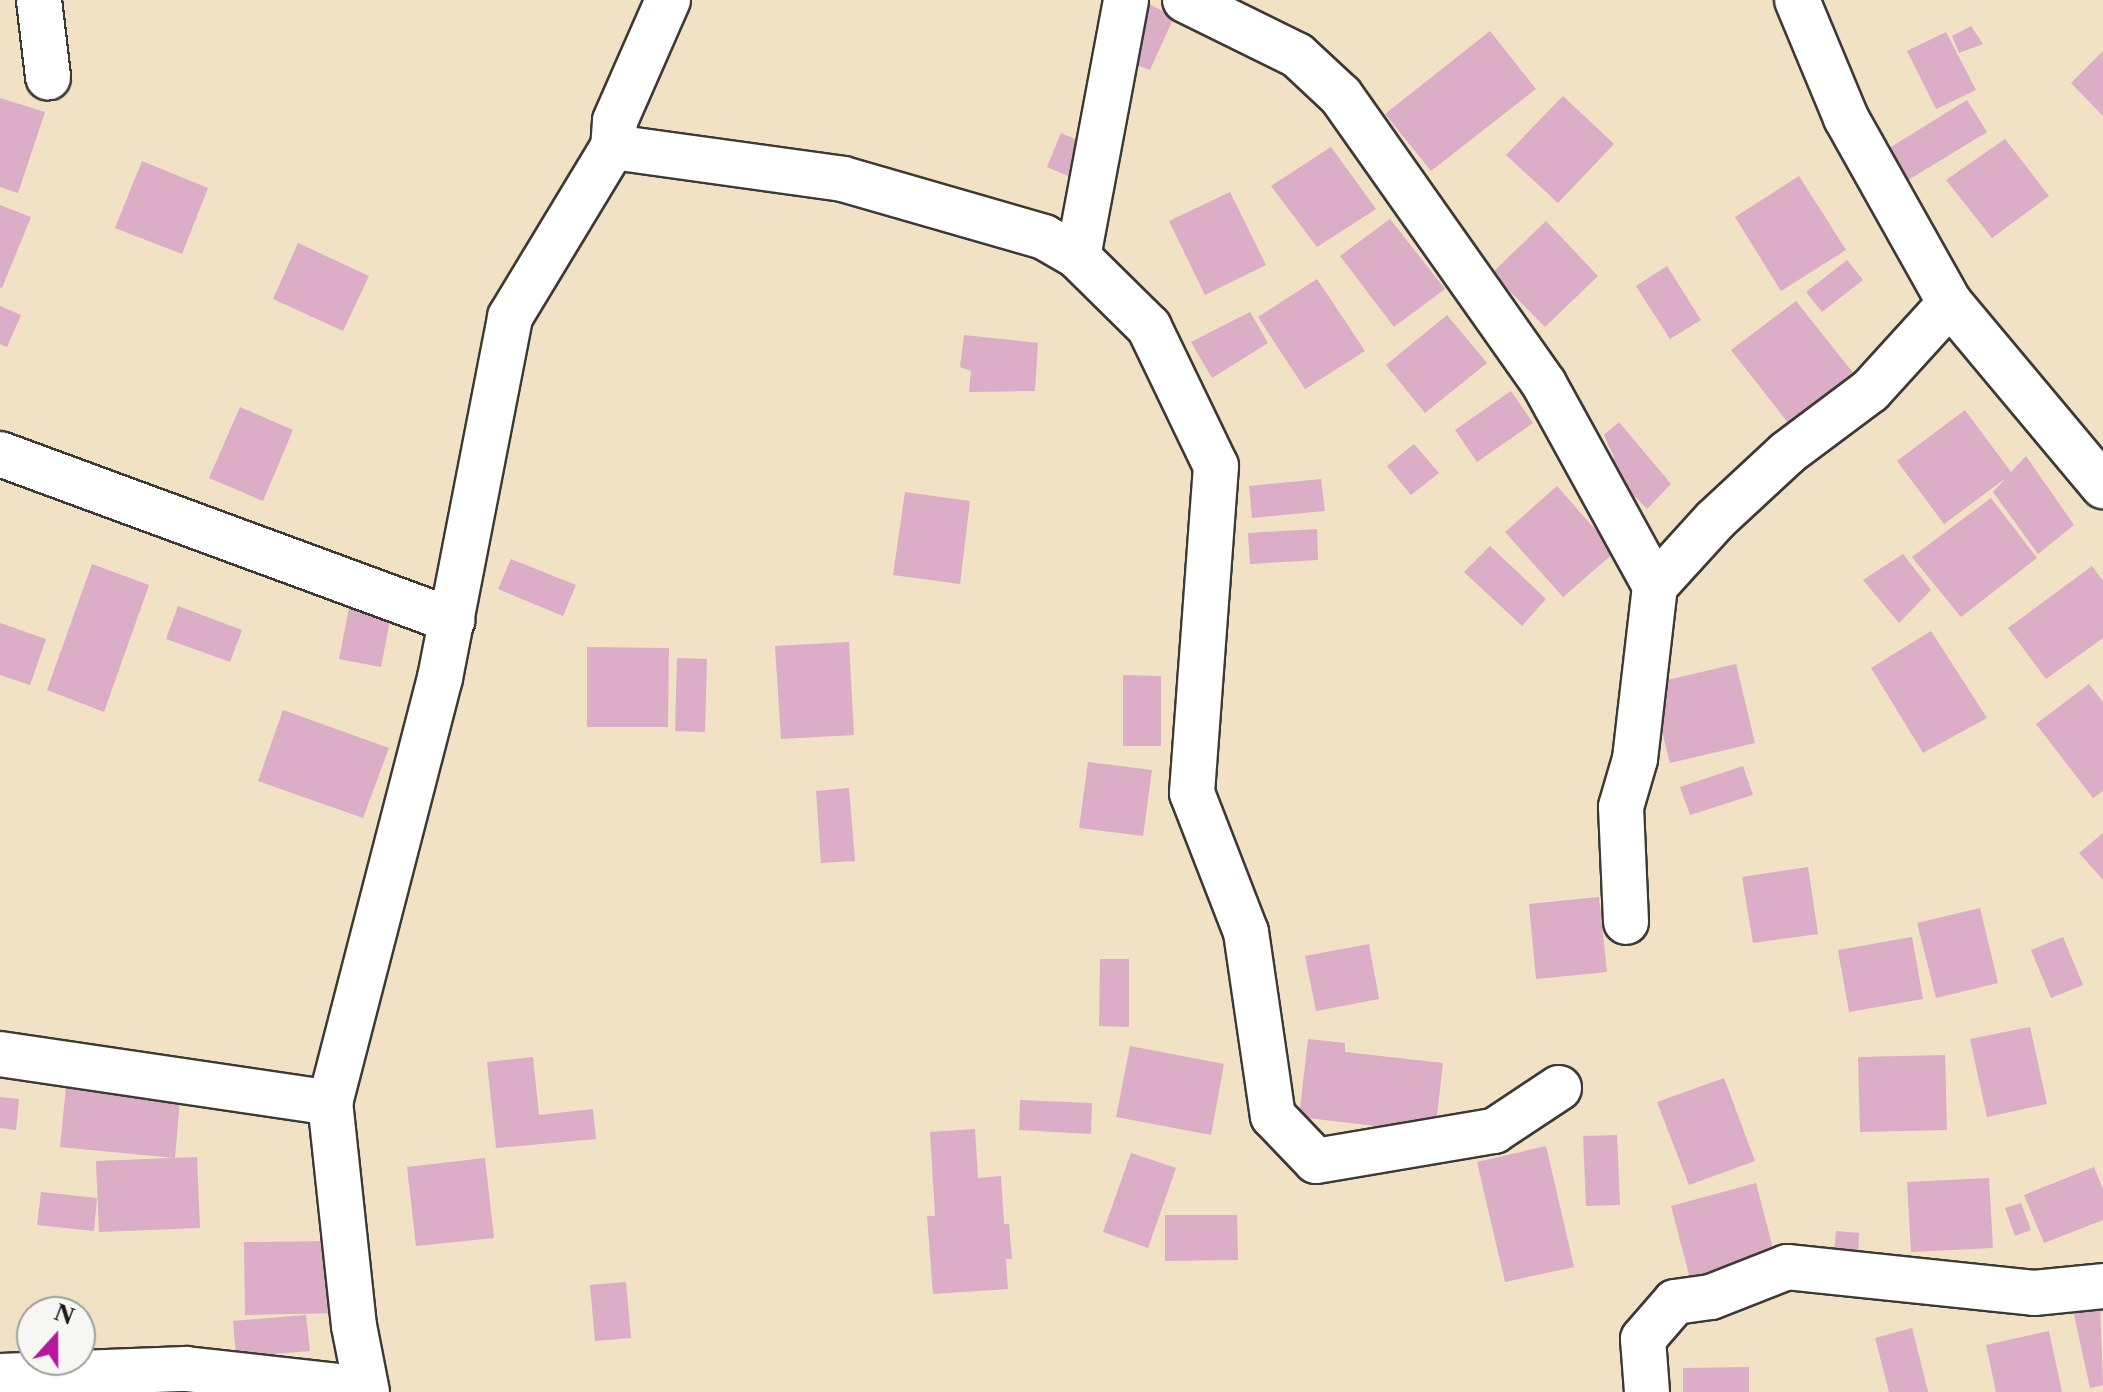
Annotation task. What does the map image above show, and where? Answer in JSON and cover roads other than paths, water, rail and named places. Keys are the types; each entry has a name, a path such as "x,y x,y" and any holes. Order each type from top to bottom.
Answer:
{"street":[{"path":"39,0 48,77"},
{"path":"0,1376 186,1369 365,1390 330,1103 436,693 510,317 613,147 615,121 668,0"},
{"path":"1078,257 1126,0"},
{"path":"1185,0 1297,55 1341,96 1544,384 1655,586 1635,759 1621,807 1626,922"},
{"path":"1797,0 1846,118 1950,303 2103,486"},
{"path":"613,147 843,179 1044,237 1078,257 1149,327 1216,466 1192,793 1246,932 1273,1116 1316,1161 1494,1131 1559,1088"},
{"path":"1655,586 1715,520 1787,453 1870,391 1950,303"},
{"path":"0,454 452,620"},
{"path":"0,1054 330,1103"},
{"path":"1647,1392 1643,1339 1675,1302 1711,1297 1787,1267 2034,1293 2103,1286"}]}
